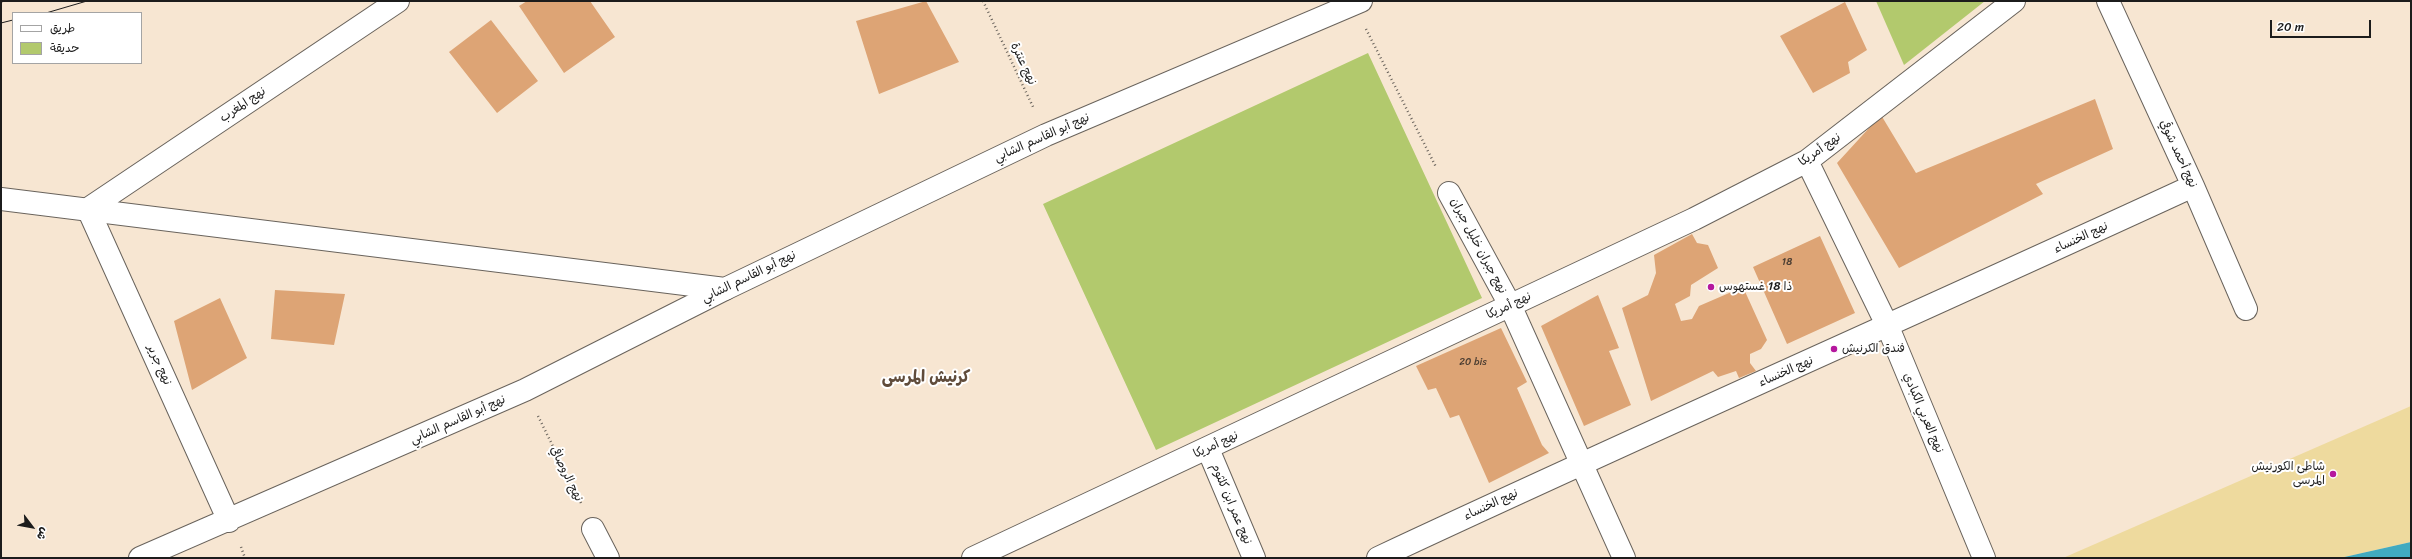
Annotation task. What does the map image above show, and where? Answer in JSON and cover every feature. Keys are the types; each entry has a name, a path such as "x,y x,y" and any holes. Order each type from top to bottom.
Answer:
{"street":[{"name":"نهج المغرب","path":"88,209 398,1"},
{"name":"نهج أمريكا","path":"973,558 1015,549 1208,449 1694,219 1807,161 2014,1"},
{"name":"نهج أحمد شوقي","path":"2108,1 2193,186 2246,309"},
{"name":"نهج أبو القاسم الشابي","path":"140,558 229,521 525,390 725,289 1046,135 1355,2"},
{"name":"نهج العربي الكبادي","path":"1807,161 1888,327 1984,558"},
{"name":"نهج الخنساء","path":"1378,558 1580,464 1888,327 2193,186"},
{"name":"نهج جبران خليل جبران","path":"1449,193 1510,305 1580,464 1624,558"},
{"path":"1,198 725,289"},
{"name":"نهج جرير","path":"88,209 229,521"},
{"name":"نهج عمر ابن كلثوم","path":"1208,449 1254,558"},
{"path":"593,529 608,558"}],"path":[{"name":"نهج عنترة","path":"983,1 1046,135"},
{"name":"نهج جبران خليل جبران","path":"1355,2 1449,193"},
{"name":"نهج الروصافي","path":"525,390 593,529"}],"green space":[{"path":"1876,1 1985,1 1904,65"},
{"path":"1368,53 1482,298 1156,450 1043,204"}],"sand":[{"name":"شاطئ الكورنيش المرسى","path":"2411,406 2411,542 2340,558 2063,558"}],"water":[{"path":"2411,542 2411,558 2340,558"}],"building":[{"path":"527,1 590,1 615,37 564,73 519,6"},
{"path":"926,1 959,62 879,94 856,21"},
{"path":"1845,2 1867,50 1848,62 1850,73 1813,93 1780,36"},
{"path":"491,20 538,81 497,113 449,52"},
{"path":"2095,99 2113,149 2036,184 2043,194 1899,268 1837,163 1881,115 1916,173"},
{"path":"1692,234 1697,243 1708,245 1718,268 1691,285 1690,296 1675,304 1681,321 1692,319 1699,306 1743,287 1767,340 1761,349 1750,354 1750,363 1756,371 1739,378 1736,371 1718,377 1713,371 1651,401 1622,308 1648,295 1656,273 1654,255"},
{"path":"1820,236 1855,313 1787,344 1753,267"},
{"path":"275,290 345,294 334,345 271,339"},
{"path":"1598,295 1619,348 1609,351 1631,405 1584,426 1541,326"},
{"path":"220,298 247,358 192,390 174,321"},
{"path":"1501,328 1527,382 1517,388 1542,445 1549,453 1489,483 1459,415 1450,418 1436,388 1428,390 1416,366"}],"tram line":[{"path":"1,2 6,1"},
{"path":"49,12 87,1"},
{"path":"1,23 12,20"}],"place":[{"name":"ذا 18 غستهوس","path":"1711,287"},
{"name":"فندق الكرنيش","path":"1834,349"},
{"name":"شاطئ الكورنيش المرسى","path":"2333,474"}],"district":[{"name":"كرنيش المرسى","path":"926,378"}]}
